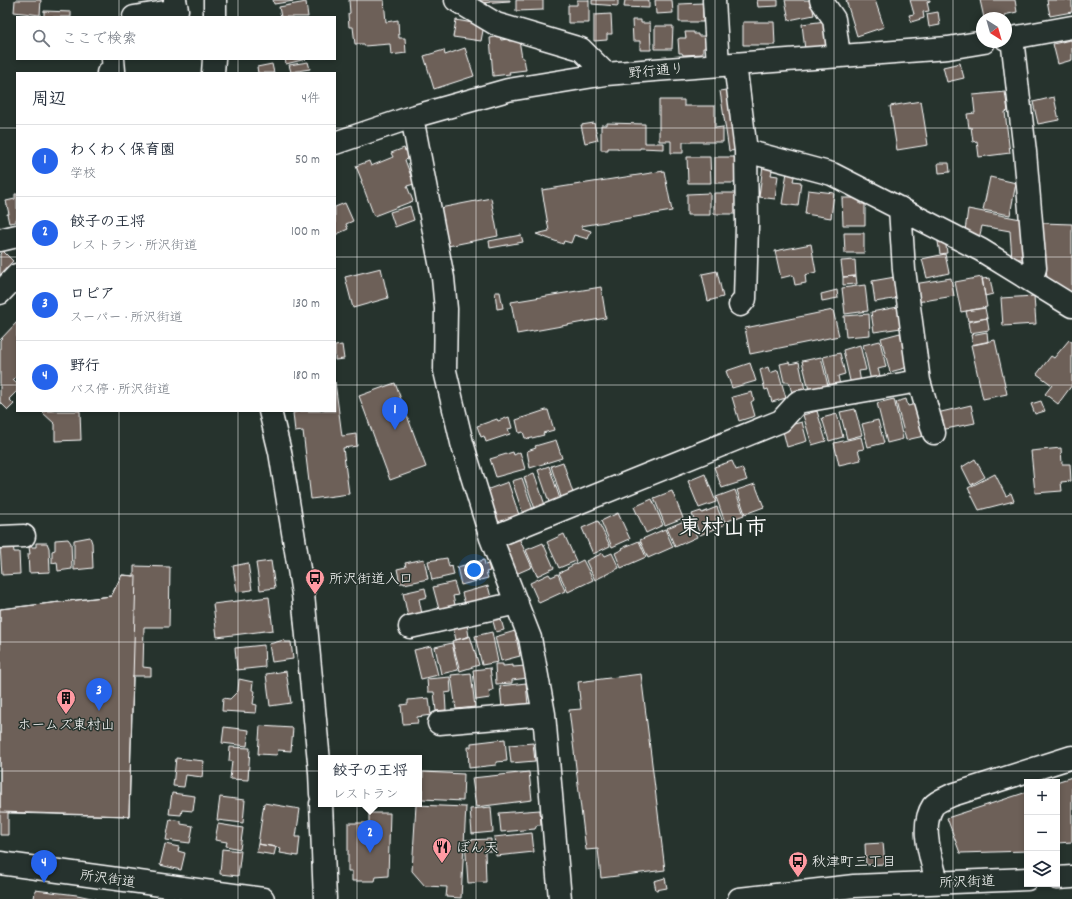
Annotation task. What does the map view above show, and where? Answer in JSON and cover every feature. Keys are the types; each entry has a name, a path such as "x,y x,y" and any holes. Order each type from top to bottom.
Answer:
{"street":[{"path":"140,16 177,10 175,0"},
{"path":"215,0 215,16"},
{"path":"456,0 496,24 581,49 606,74"},
{"path":"714,0 746,151 747,225 745,299 740,305"},
{"path":"821,0 834,18 839,56"},
{"path":"1012,37 1072,27"},
{"name":"野行通り","path":"336,143 412,117 508,90 606,74 948,48 976,43"},
{"path":"1010,48 1025,152 1035,268 1031,280"},
{"path":"111,72 114,71 114,60"},
{"path":"213,72 214,60"},
{"path":"412,117 443,278 446,309 444,371 462,444 491,538 530,638 544,714 560,899"},
{"path":"746,151 832,174 981,250 1072,306"},
{"path":"900,208 904,270 919,381 934,433"},
{"path":"0,240 16,236"},
{"path":"0,293 16,276"},
{"path":"491,538 781,421 798,402 919,381"},
{"path":"270,412 280,452 303,594 318,755"},
{"path":"0,537 24,536"},
{"path":"410,627 517,603"},
{"path":"438,723 544,714"},
{"path":"937,882 928,845 927,819 934,805 952,795 1072,757"},
{"path":"321,807 325,899"},
{"name":"所沢街道","path":"0,863 263,899"},
{"path":"1060,878 1072,877"},
{"name":"所沢街道","path":"739,899 854,892 937,882 1024,879"}],"building":[{"path":"15,0 41,0 40,15 14,12"},
{"path":"273,0 294,0 294,1 274,4"},
{"path":"349,0 384,0 386,22 398,20 399,38 405,38 406,53 391,55 390,44 364,46 364,44 355,44 353,27 349,27"},
{"path":"480,0 510,0 510,1 480,3"},
{"path":"516,0 543,0 543,10 516,11"},
{"path":"577,0 589,0 589,23 568,23 568,5 577,5"},
{"path":"592,0 618,0 618,6 592,4"},
{"path":"625,0 649,0 649,8 624,7"},
{"path":"655,0 672,0 673,13 656,14"},
{"path":"757,0 778,0 778,6 758,7"},
{"path":"785,0 811,0 814,15 789,20"},
{"path":"846,0 875,0 884,27 857,36"},
{"path":"910,0 930,0 927,2 929,11 923,12 924,18 911,22 909,15 914,14"},
{"path":"980,0 1015,0 1017,12 983,12"},
{"path":"1047,0 1072,0 1072,12 1050,16"},
{"path":"306,2 308,16 281,16 279,7"},
{"path":"703,3 703,22 679,22 679,4"},
{"path":"44,11 71,12 71,16 44,16"},
{"path":"938,12 940,25 929,27 927,14"},
{"path":"611,14 612,34 607,34 607,40 594,41 594,15"},
{"path":"456,20 484,25 481,41 453,37"},
{"path":"632,20 641,20 641,23 650,23 651,50 640,50 640,41 633,41"},
{"path":"826,21 829,47 805,50 802,24"},
{"path":"743,22 774,22 775,45 743,45"},
{"path":"655,26 673,26 672,49 655,49"},
{"path":"685,32 694,32 694,34 698,34 698,36 708,36 709,48 703,48 703,54 683,55 682,53 679,53 678,39 686,38"},
{"path":"500,36 501,40 519,40 526,70 493,76 490,38"},
{"path":"1070,40 1072,41 1072,60 1058,64 1053,44"},
{"path":"465,48 474,76 434,89 424,56 444,50 445,55"},
{"path":"285,60 302,60 286,64"},
{"path":"308,62 310,69 291,72 289,65"},
{"path":"960,63 964,78 947,82 943,67"},
{"path":"272,64 274,72 258,72 257,67"},
{"path":"731,89 740,150 729,151 720,91"},
{"path":"1005,92 1008,111 1005,112 1010,153 979,157 977,141 973,142 967,114 975,113 973,95"},
{"path":"1054,97 1059,120 1038,124 1033,102"},
{"path":"659,100 684,100 684,106 715,106 715,128 723,127 723,142 683,142 683,153 671,153 671,141 659,141"},
{"path":"921,101 928,145 897,150 890,106"},
{"path":"594,123 598,140 585,143 581,125"},
{"path":"607,123 645,124 645,143 664,143 664,149 608,148 608,150 601,150 601,125 607,125"},
{"path":"404,148 405,151 408,150 411,158 405,160 414,184 407,186 413,201 374,216 356,166 369,161 371,166 393,157 391,153"},
{"path":"687,157 710,157 711,183 688,183"},
{"path":"715,157 737,157 738,183 715,183"},
{"path":"938,163 949,163 950,172 939,173"},
{"path":"763,165 773,166 771,175 778,176 775,199 759,197"},
{"path":"664,171 672,211 581,226 582,228 591,231 588,239 574,235 571,243 564,241 563,244 536,234 549,231 542,190"},
{"path":"787,172 795,173 793,181 801,182 798,206 782,204"},
{"path":"990,177 1016,183 1010,215 983,210"},
{"path":"808,190 834,193 831,218 805,214"},
{"path":"710,193 710,215 687,215 687,194"},
{"path":"714,193 737,193 737,214 714,214"},
{"path":"16,194 16,222 9,223 7,214 9,214 6,201 15,199"},
{"path":"491,198 498,236 448,246 440,208"},
{"path":"842,198 860,198 860,204 865,204 865,225 843,225"},
{"path":"345,203 353,221 346,224 348,229 336,235 336,207"},
{"path":"410,206 414,220 395,227 390,212"},
{"path":"968,209 1026,220 1029,259 1012,259 1010,231 982,226 979,239 965,231"},
{"path":"1042,223 1072,224 1072,295 1047,278"},
{"path":"844,233 864,233 864,253 845,253"},
{"path":"521,235 523,242 490,248 489,241"},
{"path":"937,236 945,238 947,253 940,254"},
{"path":"811,244 816,272 805,275 806,283 795,285 793,275 781,278 775,251"},
{"path":"3,251 13,261 0,275 0,254"},
{"path":"945,254 949,273 927,278 922,259"},
{"path":"855,260 856,276 843,277 841,261"},
{"path":"381,268 388,298 353,308 345,277"},
{"path":"717,271 723,297 708,301 702,274"},
{"path":"856,276 857,284 843,285 843,277"},
{"path":"895,277 899,298 875,302 872,281"},
{"path":"982,277 987,307 961,312 955,282"},
{"path":"951,278 954,296 917,302 914,284"},
{"path":"990,278 993,294 985,296 982,279"},
{"path":"865,285 868,311 845,314 842,288"},
{"path":"601,287 606,318 517,334 511,302"},
{"path":"837,290 838,298 822,301 821,294"},
{"path":"495,292 500,292 503,308 497,309"},
{"path":"1034,296 1036,324 1003,326 1001,298"},
{"path":"898,307 901,328 874,332 871,312"},
{"path":"985,308 987,318 968,321 966,311"},
{"path":"833,310 839,336 750,354 745,328"},
{"path":"869,314 870,335 846,337 844,316"},
{"path":"987,318 989,330 970,333 968,322"},
{"path":"16,323 16,377 13,380 16,383 16,392 9,399 14,404 8,410 0,402 0,340"},
{"path":"987,332 988,342 973,345 971,335"},
{"path":"900,333 909,367 890,372 881,338"},
{"path":"995,340 1007,394 983,399 971,345"},
{"path":"1069,340 1072,342 1072,385 1058,404 1045,394 1052,385 1037,374 1051,356 1054,358"},
{"path":"880,341 886,367 878,369 881,379 871,381 863,345"},
{"path":"342,345 344,359 336,360 336,346"},
{"path":"860,345 866,370 859,371 861,383 851,385 843,350"},
{"path":"840,353 845,374 838,376 840,385 830,387 823,357"},
{"path":"821,357 828,386 809,390 802,361"},
{"path":"789,362 790,364 799,362 805,390 792,393 789,382 784,382 780,364"},
{"path":"750,363 756,381 732,388 726,371"},
{"path":"768,367 770,373 778,370 786,398 772,402 768,389 765,390 760,370"},
{"path":"395,383 426,467 390,480 359,396"},
{"path":"336,390 342,436 356,434 357,446 343,448 349,494 311,499 303,431 295,432 293,413 336,412"},
{"path":"752,392 754,400 751,402 755,416 739,421 732,397"},
{"path":"894,399 903,439 887,443 877,403"},
{"path":"906,399 908,406 916,404 924,436 906,440 896,402"},
{"path":"1041,401 1045,411 1035,414 1031,404"},
{"path":"971,405 975,423 941,430 937,413"},
{"path":"855,409 862,435 847,439 840,412"},
{"path":"548,410 554,430 543,433 544,435 528,439 525,438 523,432 519,433 516,420"},
{"path":"817,411 826,441 812,445 803,415"},
{"path":"80,412 81,440 55,441 55,424 43,413"},
{"path":"837,414 843,437 829,441 822,418"},
{"path":"509,417 512,428 508,429 510,434 486,442 484,436 481,437 477,426 497,419 498,421"},
{"path":"878,420 884,443 868,447 862,424"},
{"path":"802,422 807,441 787,447 782,427"},
{"path":"861,437 864,449 858,450 861,460 839,465 834,443"},
{"path":"556,440 562,458 530,468 527,451 536,448 535,446"},
{"path":"1061,448 1062,464 1070,464 1071,481 1061,482 1062,491 1035,493 1031,451"},
{"path":"513,452 514,455 520,452 525,469 496,477 490,459"},
{"path":"975,459 985,477 971,485 962,467"},
{"path":"732,461 736,470 742,468 747,480 722,488 714,467"},
{"path":"563,462 573,493 561,497 551,466"},
{"path":"549,466 560,499 549,502 538,470"},
{"path":"534,473 545,505 535,509 524,477"},
{"path":"705,474 716,502 699,508 688,481"},
{"path":"995,474 1006,496 1011,493 1014,501 979,510 968,488"},
{"path":"522,478 533,510 523,514 512,481"},
{"path":"508,482 519,515 497,523 486,490"},
{"path":"755,484 764,507 745,514 737,490"},
{"path":"735,490 744,515 725,522 716,497"},
{"path":"672,491 683,518 665,525 654,498"},
{"path":"652,499 663,525 646,533 634,507"},
{"path":"717,507 724,525 700,535 692,514 701,511 702,513"},
{"path":"618,513 630,539 612,547 601,521"},
{"path":"689,519 697,537 675,547 667,528"},
{"path":"598,521 610,546 593,554 582,528"},
{"path":"665,529 673,547 648,558 640,540"},
{"path":"564,534 576,561 559,568 547,542"},
{"path":"90,537 92,543 93,568 74,570 74,540"},
{"path":"519,538 532,567 516,574 503,545"},
{"path":"68,539 71,543 72,569 58,571 57,562 52,563 52,551 55,550 55,540"},
{"path":"639,541 646,557 621,568 615,553 623,549 622,548"},
{"path":"36,543 47,543 49,548 50,572 29,573 29,547 36,547"},
{"path":"543,543 554,568 537,576 526,550"},
{"path":"13,545 14,552 19,552 20,574 2,575 0,546"},
{"path":"603,553 605,556 612,553 619,568 595,580 586,561"},
{"path":"447,558 449,567 452,566 454,575 432,580 428,561"},
{"path":"424,559 428,579 404,584 400,583 397,569 406,567 405,563"},
{"path":"484,560 485,565 488,564 490,571 486,572 488,578 461,585 457,567"},
{"path":"583,560 593,580 568,592 559,573"},
{"path":"271,561 275,588 260,590 256,563"},
{"path":"248,563 252,590 237,592 233,566"},
{"name":"ホームズ東村山","path":"134,566 170,567 169,627 144,627 143,667 151,668 151,676 133,676 129,816 8,813 8,835 0,835 0,609 111,596 122,575 134,576"},
{"path":"549,574 551,577 558,574 565,591 539,603 530,583"},
{"name":"ホームズ東村山","path":"122,575 136,576 129,816 0,812 0,609 111,596"},
{"path":"454,582 458,595 453,596 456,609 440,613 433,587"},
{"path":"488,586 492,601 466,608 462,593"},
{"path":"425,588 427,597 419,599 422,614 408,617 403,593"},
{"path":"269,597 273,630 217,637 213,604"},
{"path":"500,616 504,630 496,632 492,618"},
{"path":"467,624 469,637 456,640 453,627"},
{"path":"515,631 520,656 501,661 495,637"},
{"path":"492,632 498,662 482,665 475,636"},
{"path":"470,636 479,665 460,671 452,641"},
{"path":"284,640 285,642 291,642 293,659 272,662 269,644"},
{"path":"452,643 458,670 441,674 435,647"},
{"path":"264,645 265,667 237,670 235,648"},
{"path":"431,646 438,675 421,679 414,650"},
{"path":"495,664 503,664 503,666 513,665 513,667 526,666 528,678 512,680 512,683 496,684"},
{"path":"490,668 493,690 489,691 490,698 476,700 473,670"},
{"path":"286,671 291,703 270,706 266,674"},
{"path":"471,673 475,707 456,709 451,675"},
{"path":"641,674 665,870 601,878 598,849 586,850 569,710 581,709 578,682"},
{"path":"450,677 451,692 445,693 446,710 436,711 434,692 428,692 427,679"},
{"path":"239,679 253,682 252,690 255,691 253,704 257,705 256,713 222,711 223,698 230,699 238,691"},
{"path":"526,683 528,705 502,708 500,686"},
{"path":"429,698 431,715 417,717 418,723 403,724 401,705 408,704 408,700"},
{"path":"260,726 293,728 291,751 278,750 277,755 258,754"},
{"path":"224,727 249,730 247,746 222,743"},
{"path":"505,739 507,761 496,762 496,765 469,768 468,747 471,747 471,743"},
{"path":"533,743 535,761 511,763 509,745"},
{"path":"230,747 250,748 248,780 230,779 232,761 229,761"},
{"path":"176,758 204,761 202,777 186,775 184,787 173,786"},
{"path":"423,772 464,774 463,801 422,799"},
{"path":"529,772 532,800 476,807 472,778"},
{"path":"1072,777 1072,842 1060,843 1060,781"},
{"path":"172,793 195,796 193,811 182,810 181,815 169,814"},
{"path":"1024,793 1024,851 960,853 947,818"},
{"path":"220,797 245,800 243,823 217,820"},
{"path":"264,803 300,809 296,837 300,837 298,856 280,853 281,848 258,844"},
{"path":"422,805 466,807 461,898 446,897 447,887 425,886 412,871 416,807 422,807"},
{"path":"491,807 493,832 472,834 470,809"},
{"path":"540,810 541,825 537,825 535,829 501,832 499,813"},
{"path":"369,813 390,813 388,876 376,877 375,881 352,881 352,871 348,871 348,823 369,823"},
{"path":"170,819 181,821 181,824 193,826 190,843 166,840"},
{"path":"218,824 243,828 240,849 226,846 227,842 215,840"},
{"path":"532,833 534,852 496,856 494,837"},
{"path":"491,839 491,851 485,851 486,882 468,883 465,840"},
{"path":"883,843 885,864 866,865 865,844"},
{"path":"165,844 179,847 178,851 185,853 181,870 160,865"},
{"path":"258,844 276,847 274,855 256,852"},
{"path":"222,849 241,851 238,876 220,874"},
{"path":"665,878 667,888 656,890 654,881"},
{"path":"35,890 77,895 96,899 34,899"}],"place":[{"name":"わくわく保育園","path":"395,430"},
{"name":"所沢街道入口","path":"315,595"},
{"name":"ロピア","path":"99,711"},
{"name":"ホームズ東村山","path":"66,715"},
{"name":"餃子の王将","path":"370,853"},
{"name":"ぼん天","path":"442,864"},
{"name":"秋津町三丁目","path":"798,878"},
{"name":"野行","path":"44,883"}],"district":[{"name":"東村山市","path":"723,526"}]}
